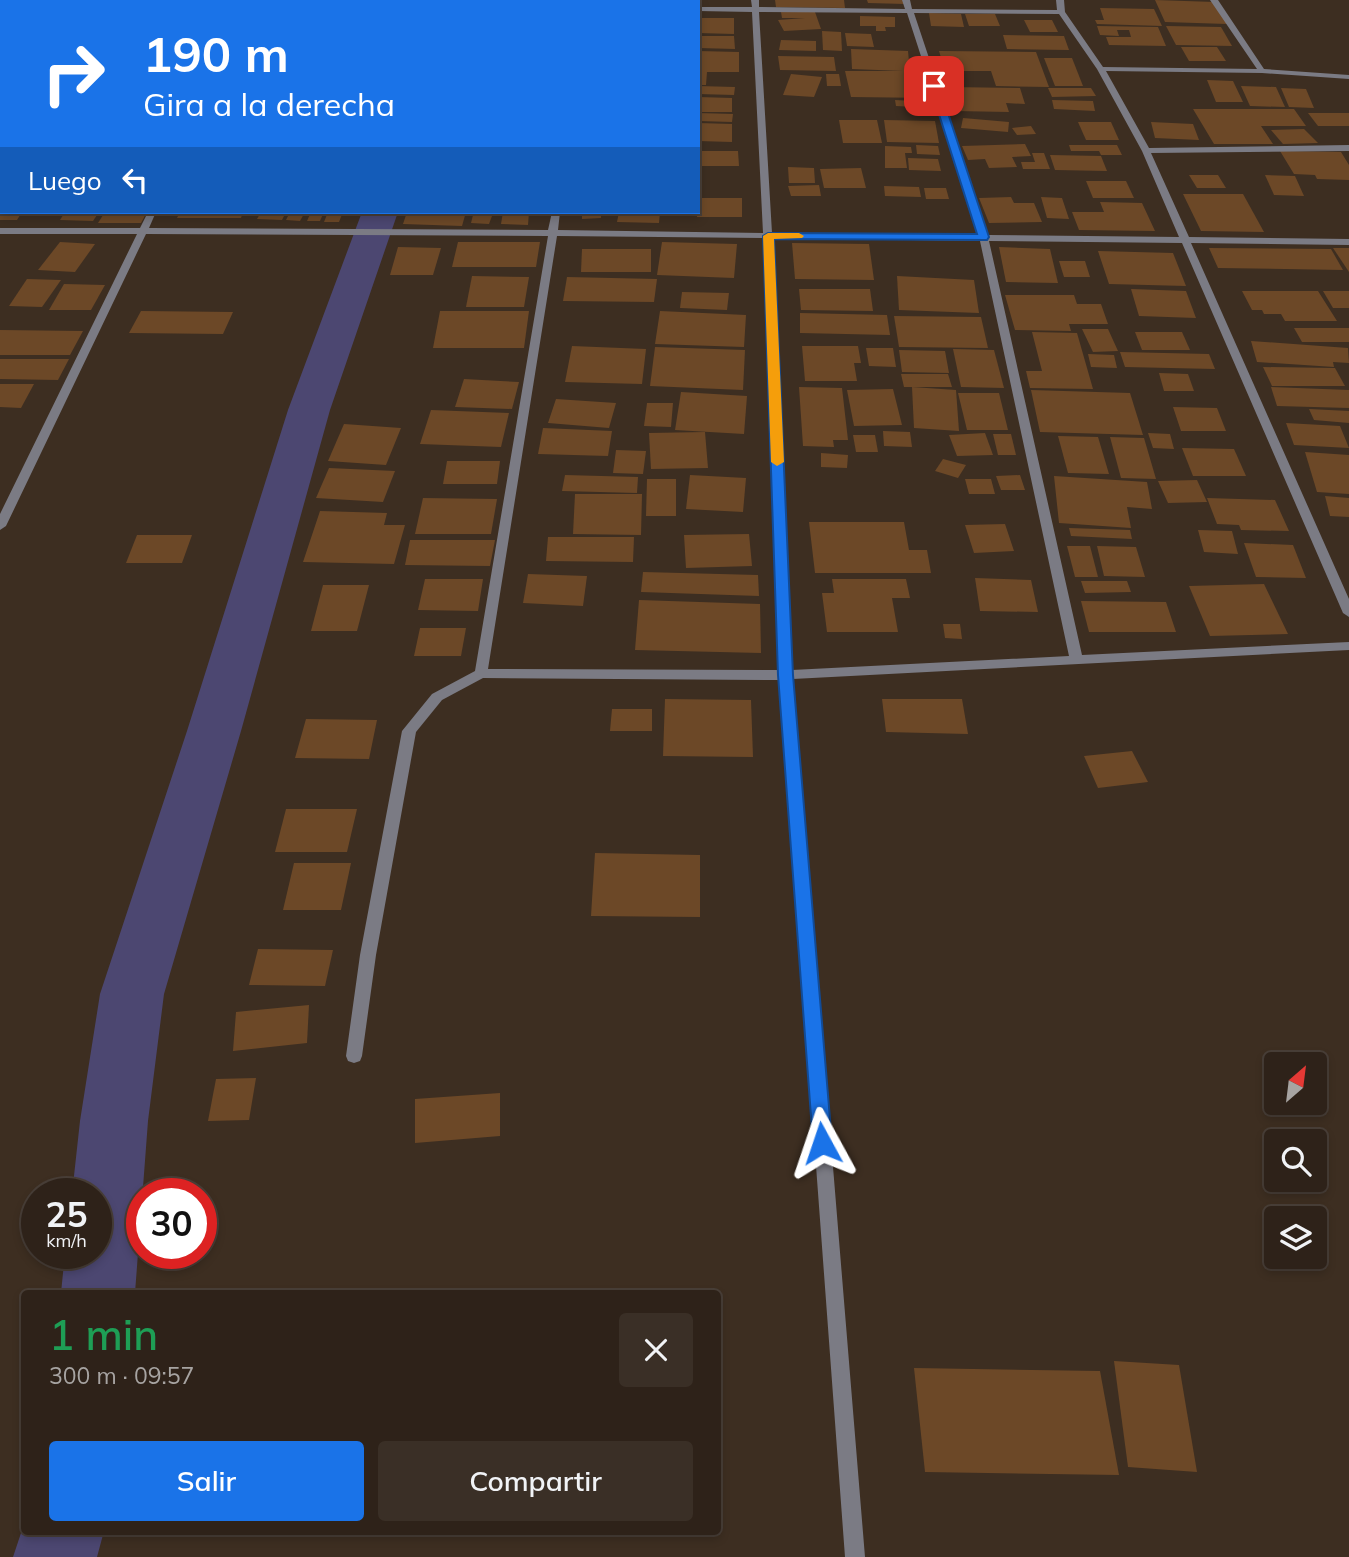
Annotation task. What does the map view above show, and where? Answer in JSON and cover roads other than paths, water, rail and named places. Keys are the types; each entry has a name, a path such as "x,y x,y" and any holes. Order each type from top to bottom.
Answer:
{"street":[{"path":"1060,0 1061,12 1101,69 1146,151 1349,613"},
{"path":"1214,0 1262,71"},
{"path":"700,9 756,4 908,5 1061,12"},
{"path":"756,4 786,675 855,1557"},
{"path":"908,5 984,237 1076,659"},
{"path":"1101,69 1262,71 1349,77"},
{"path":"1146,151 1349,148"},
{"path":"0,526 151,214"},
{"path":"481,673 556,214"},
{"path":"0,231 384,230 1349,242"},
{"path":"354,1056 368,955 409,731 437,697 481,673 786,675 1349,646"}],"waterway":[{"path":"98,1290 114,1121 132,994 214,731 309,410 379,214"},
{"path":"55,1557 62,1535"}]}
